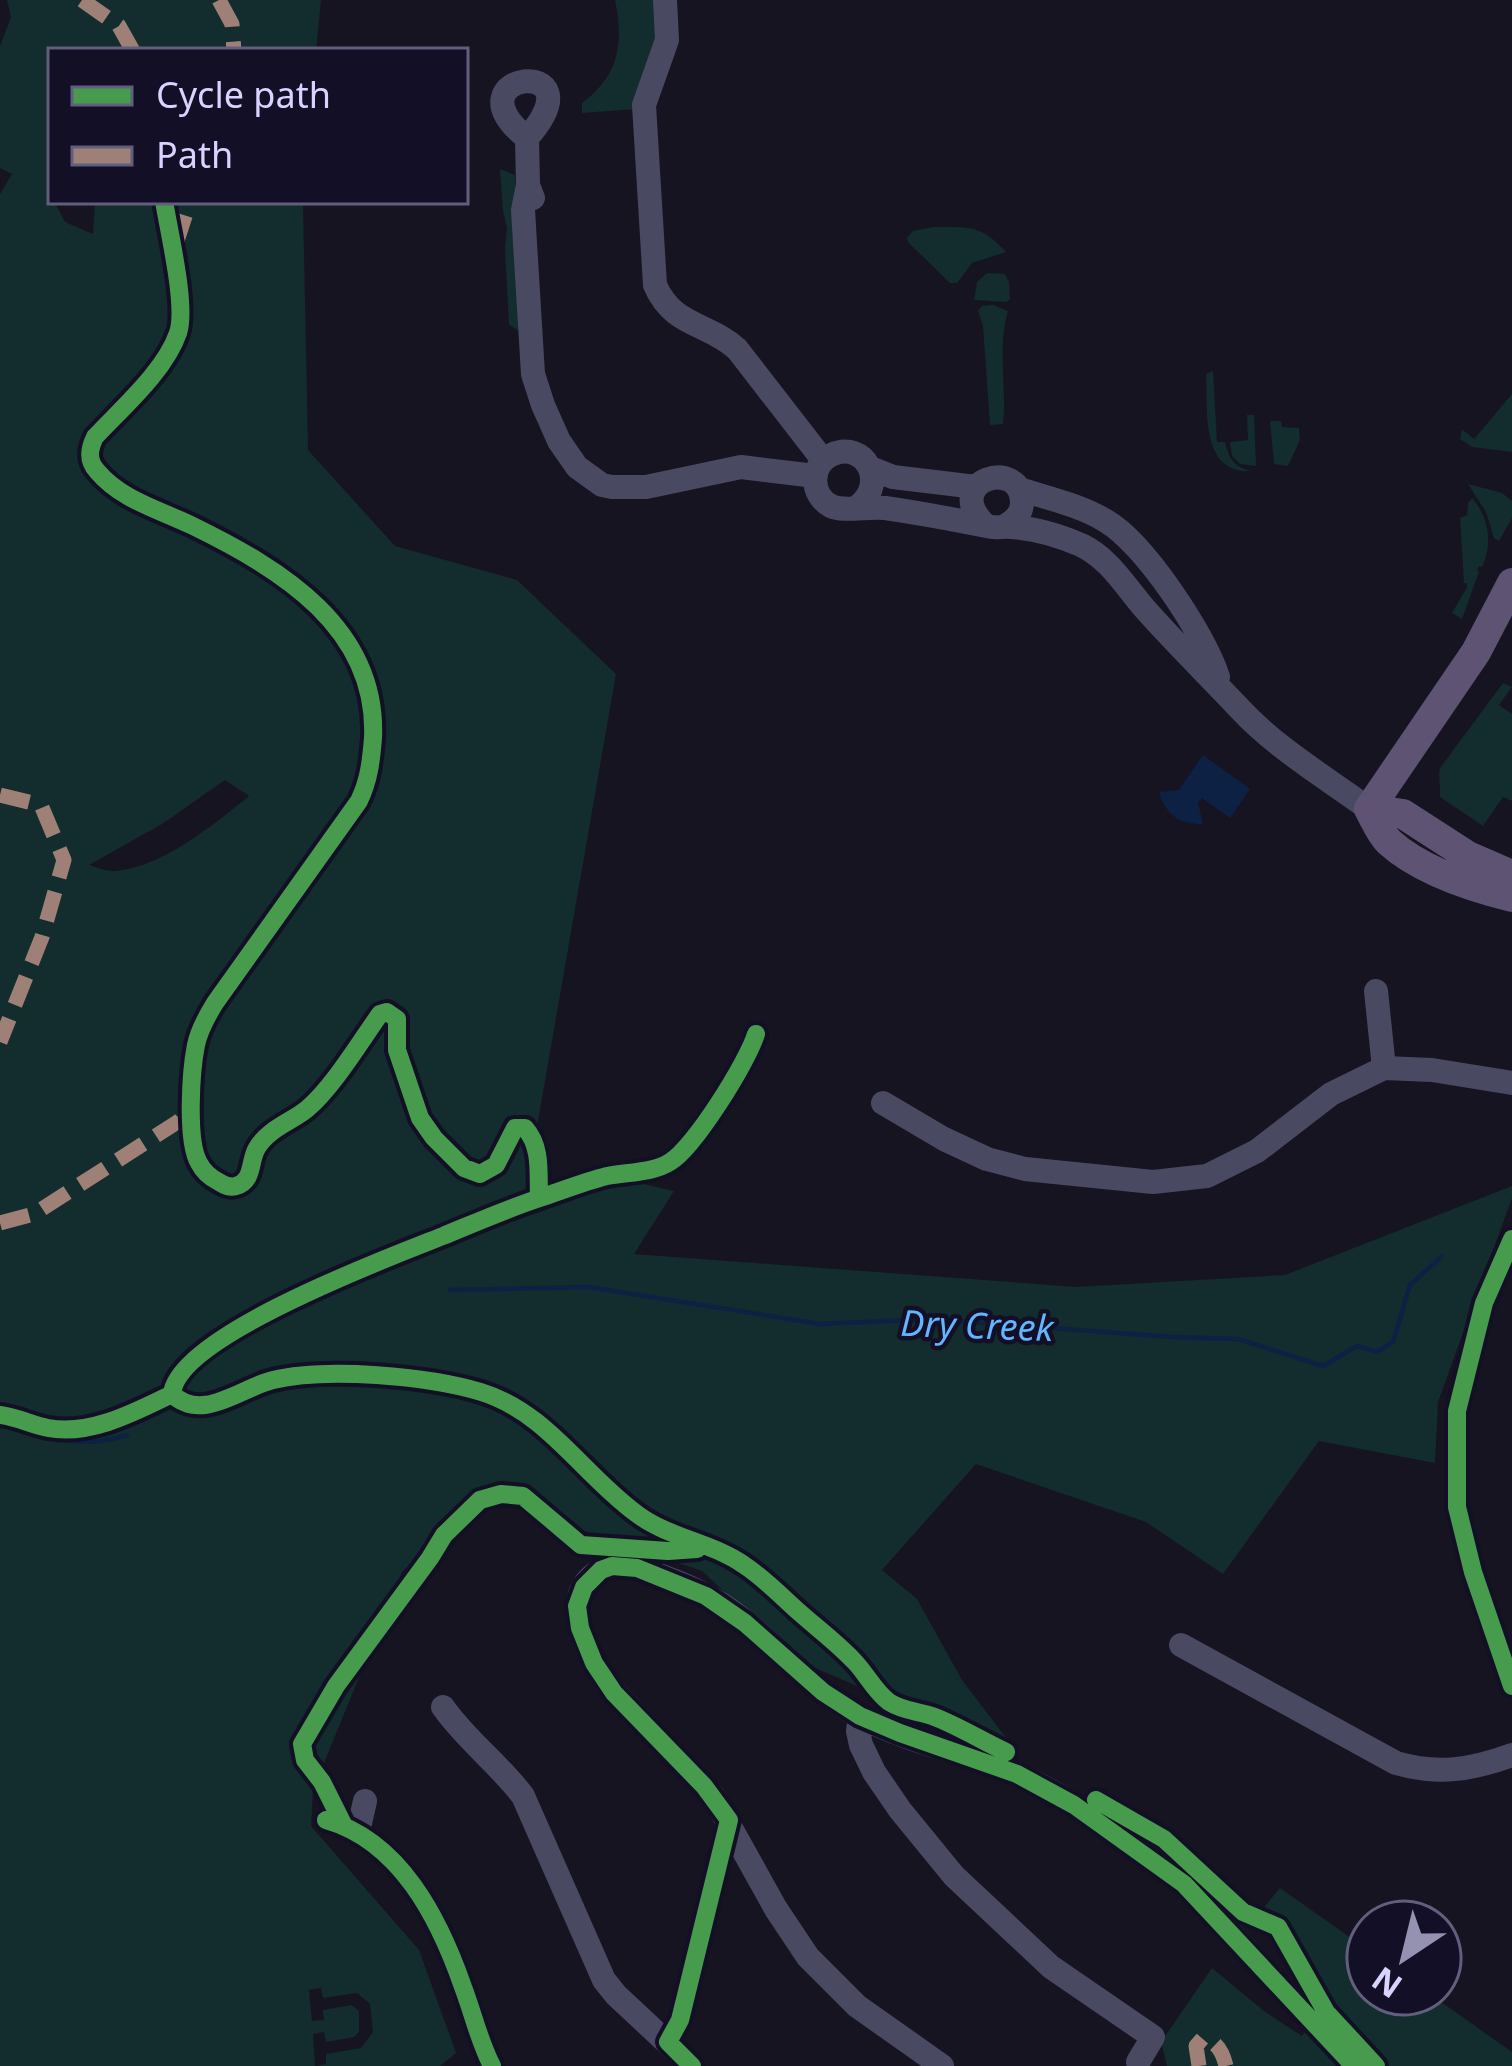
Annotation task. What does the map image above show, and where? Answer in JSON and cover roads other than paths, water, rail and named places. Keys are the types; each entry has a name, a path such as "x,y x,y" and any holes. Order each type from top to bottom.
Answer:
{"main road":[{"path":"1369,809 1476,652 1512,583"},
{"path":"1369,809 1403,814 1468,856 1512,874"},
{"path":"1369,809 1385,839 1404,852 1444,874 1512,897"}],"street":[{"path":"665,0 668,40 644,105 655,285 662,301 675,314 737,349 819,468 817,490 830,506 996,506 1091,513 1126,536 1154,571 1213,660 1220,686"},
{"path":"527,138 523,219 536,384 559,441 584,473 612,488 646,487 741,467 819,468 837,452 847,452 893,478 996,506 1104,560 1157,622 1271,738 1369,809"},
{"path":"856,507 872,487 870,467"},
{"path":"1376,991 1384,1068"},
{"path":"883,1103 987,1159 1025,1169 1153,1182 1207,1175 1257,1151 1331,1094 1384,1068 1432,1070 1512,1083"},
{"path":"1512,1239 1484,1303 1456,1411 1457,1507 1473,1572 1512,1686"},
{"path":"942,2066 857,2006 808,1957 704,1786 600,1674 578,1617 578,1597 601,1570 625,1565 706,1596 733,1612 823,1692 860,1716 1039,1784 1130,1844 1194,1894 1354,2066"},
{"path":"1181,1645 1396,1763 1459,1771 1512,1755"},
{"path":"443,1707 523,1796 610,1988 692,2066"},
{"path":"860,1716 861,1745 874,1772 928,1846 986,1908 1052,1967 1154,2037 1138,2062"},
{"path":"358,1832 365,1801"},
{"path":"326,1820 358,1832 391,1857 422,1900 451,1955 491,2066"},
{"path":"668,2042 680,2020 728,1820"}],"water":[{"path":"1203,755 1250,789 1230,818 1202,798 1198,803 1203,824 1175,817 1159,792 1179,790"}],"waterway":[{"name":"Dry Creek","path":"450,1290 589,1287 820,1324 930,1319 1238,1339 1323,1366 1357,1346 1377,1352 1393,1342 1410,1285 1441,1257"},
{"name":"Dry Creek","path":"0,1426 72,1441 127,1435"}]}
